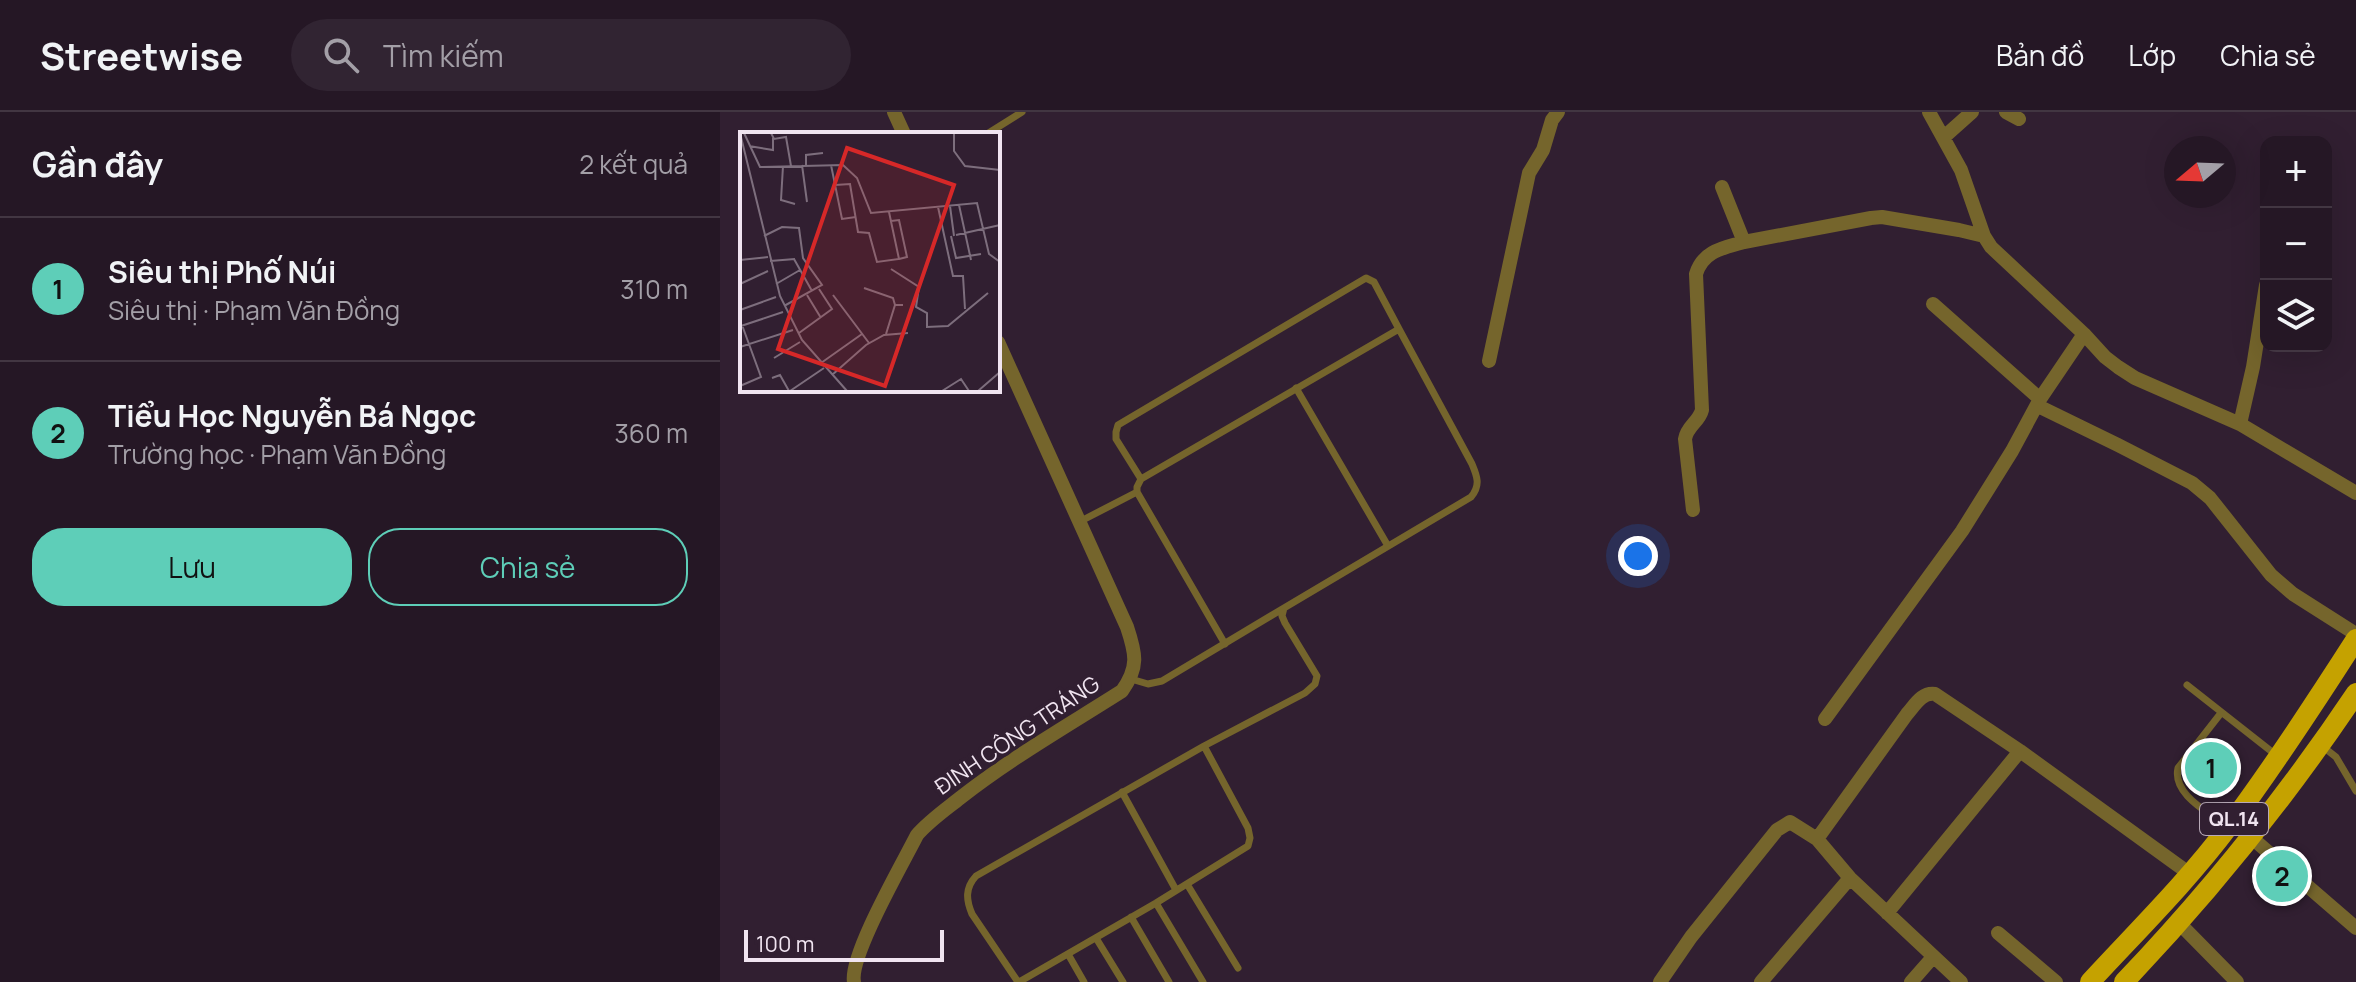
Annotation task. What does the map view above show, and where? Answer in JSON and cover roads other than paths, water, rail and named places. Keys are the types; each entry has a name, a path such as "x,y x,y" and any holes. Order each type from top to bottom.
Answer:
{"main road":[{"name":"QL.14","path":"2090,982 2228,828 2356,637"},
{"name":"QL.14","path":"2124,982 2180,924 2252,838 2356,693"}],"street":[{"path":"894,112 903,132"},
{"path":"1489,361 1529,173 1543,150 1552,120 1558,112"},
{"path":"1929,112 1966,183 1984,236 2001,258 2105,357 2135,378 2240,424 2356,493"},
{"path":"1944,137 1972,112"},
{"path":"1722,187 1744,242"},
{"path":"1693,510 1685,439 1702,410 1696,274 1699,264 1709,254 1744,242 1871,218 1984,236"},
{"path":"1933,304 2039,403 2192,483 2210,498 2271,575 2356,637"},
{"path":"2240,424 2260,323"},
{"path":"1825,719 1962,531 2084,334"},
{"name":"ĐINH CÔNG TRÁNG","path":"854,982 852,973 860,949 917,835 925,825 1015,758 1122,691 1131,679 1135,665 1135,649 1127,627 1000,346"},
{"path":"1817,839 1907,714 1929,693 2020,751 2190,874"},
{"path":"1887,913 2020,751"},
{"path":"1660,982 1691,937 1777,830 1790,822 1817,839 1850,878 1961,982"},
{"path":"2252,838 2356,928"},
{"path":"1761,982 1850,878"},
{"path":"2180,924 2237,982"},
{"path":"1998,933 2056,982"},
{"path":"1911,982 1933,957"}],"lane":[{"path":"990,132 1022,112"},
{"path":"1131,679 1148,684 1162,681 1471,497 1478,486 1472,464 1374,282 1366,278 1118,425 1116,439 1141,479"},
{"path":"1225,644 1137,492 1141,479 1399,329"},
{"path":"1296,388 1388,546"},
{"path":"1079,522 1137,492"},
{"path":"1204,746 1248,828 1248,846 1018,982 972,914 967,902 970,883 976,876 1122,792 1204,746 1305,693 1315,684 1317,676 1285,623 1282,616 1284,608"},
{"path":"2187,685 2278,757"},
{"path":"2221,713 2178,768 2176,777 2181,789 2228,828"},
{"path":"2321,745 2336,757 2356,791"},
{"path":"1122,792 1176,890"},
{"path":"1187,884 1238,968"},
{"path":"1156,903 1203,982"},
{"path":"1131,917 1169,982"},
{"path":"1096,938 1123,982"},
{"path":"1068,954 1084,982"},
{"path":"1037,972 1043,982"}],"place":[{"name":"Siêu thị Phố Núi","path":"2211,768"},
{"name":"Tiểu Học Nguyễn Bá Ngọc","path":"2282,876"}]}
